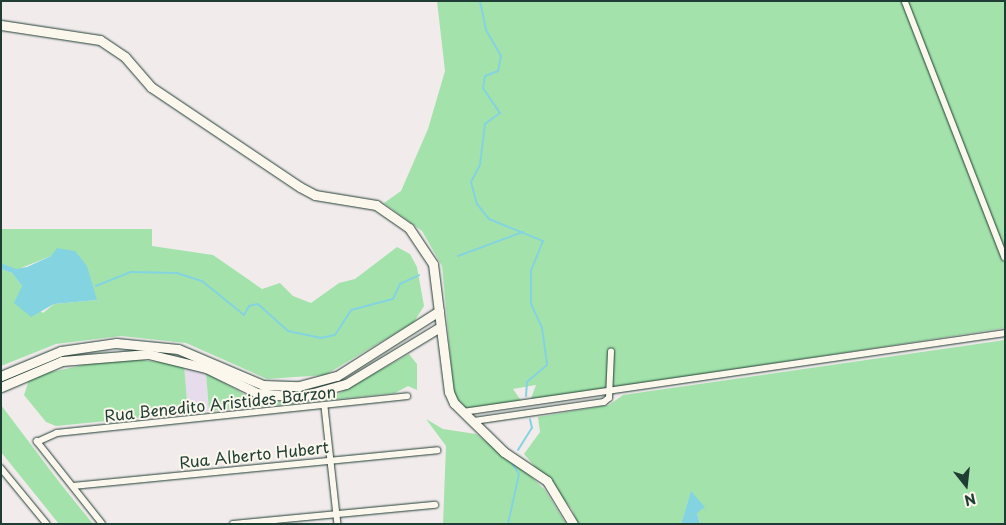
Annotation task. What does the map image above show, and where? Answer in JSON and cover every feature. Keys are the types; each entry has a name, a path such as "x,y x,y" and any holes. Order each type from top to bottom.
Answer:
{"main road":[{"path":"1,25 100,40 125,57 151,87 300,187 315,195 362,202 386,211 409,228 429,252 449,392 463,412 504,452 547,481 573,524"},
{"path":"2,381 61,351 116,342 178,349 270,387 299,386 337,376 419,327 438,311"},
{"path":"2,381 62,361 148,354 206,368 257,393 299,397 346,384 425,338 440,327"}],"street":[{"path":"905,1 1005,257"},
{"path":"419,327 425,338"},
{"path":"463,412 1005,333"},
{"path":"474,421 604,402 610,392 611,352"},
{"name":"Rua Benedito Aristides Barzon","path":"73,486 37,442 57,433 325,407 407,396"},
{"path":"325,407 338,524"},
{"name":"Rua Alberto Hubert","path":"73,486 437,450"},
{"path":"2,468 44,523"},
{"path":"73,486 102,524"},
{"path":"233,524 435,505"}],"shaded area":[{"path":"184,365 206,373 209,411 188,413"}],"green space":[{"path":"437,1 1005,1 1005,328 530,401 536,385 513,389 522,402 466,408 454,395 442,266 422,231 384,203 401,191 428,129 445,71"},
{"path":"1,229 152,229 152,246 213,255 262,289 280,283 293,296 311,303 339,283 355,279 397,247 410,254 417,267 424,306 414,322 325,375 267,379 186,343 121,336 56,344 1,366 1,269 12,273 22,286 20,296 43,313 54,304 97,300 51,256 16,270 1,263"},
{"path":"1005,340 1005,524 700,524 691,492 681,524 578,524 572,509 524,454 540,432 538,417 609,405 623,395"},
{"path":"409,354 417,364 417,390 408,386 395,393 301,403 336,395"},
{"path":"141,360 184,365 188,413 56,426 46,422 24,395 29,380 51,372 103,361"},
{"path":"206,373 253,399 301,403 209,411"},
{"path":"1,405 93,524 59,524 1,452"},
{"path":"426,419 443,429 476,434 522,468 545,490 566,524 443,524 446,446"}],"water":[{"path":"57,248 75,251 87,266 97,300 54,304 31,317 14,303 22,286 12,273 1,269 1,263 16,269 27,267 51,256"},
{"path":"691,491 705,507 697,513 700,524 681,524"}],"waterway":[{"path":"480,1 486,30 501,56 498,71 485,76 483,88 500,113 485,124 480,165 471,182 477,204 489,219 543,241 531,271 531,304 542,328 547,365 527,382 526,396"},
{"path":"458,256 523,232"},
{"path":"96,286 131,272 177,273 202,281 244,315 249,306 258,304 288,331 321,338 335,335 351,310 393,299 400,284 419,275"},
{"path":"518,450 532,428 530,419"},
{"path":"508,524 519,474 511,462"}]}
